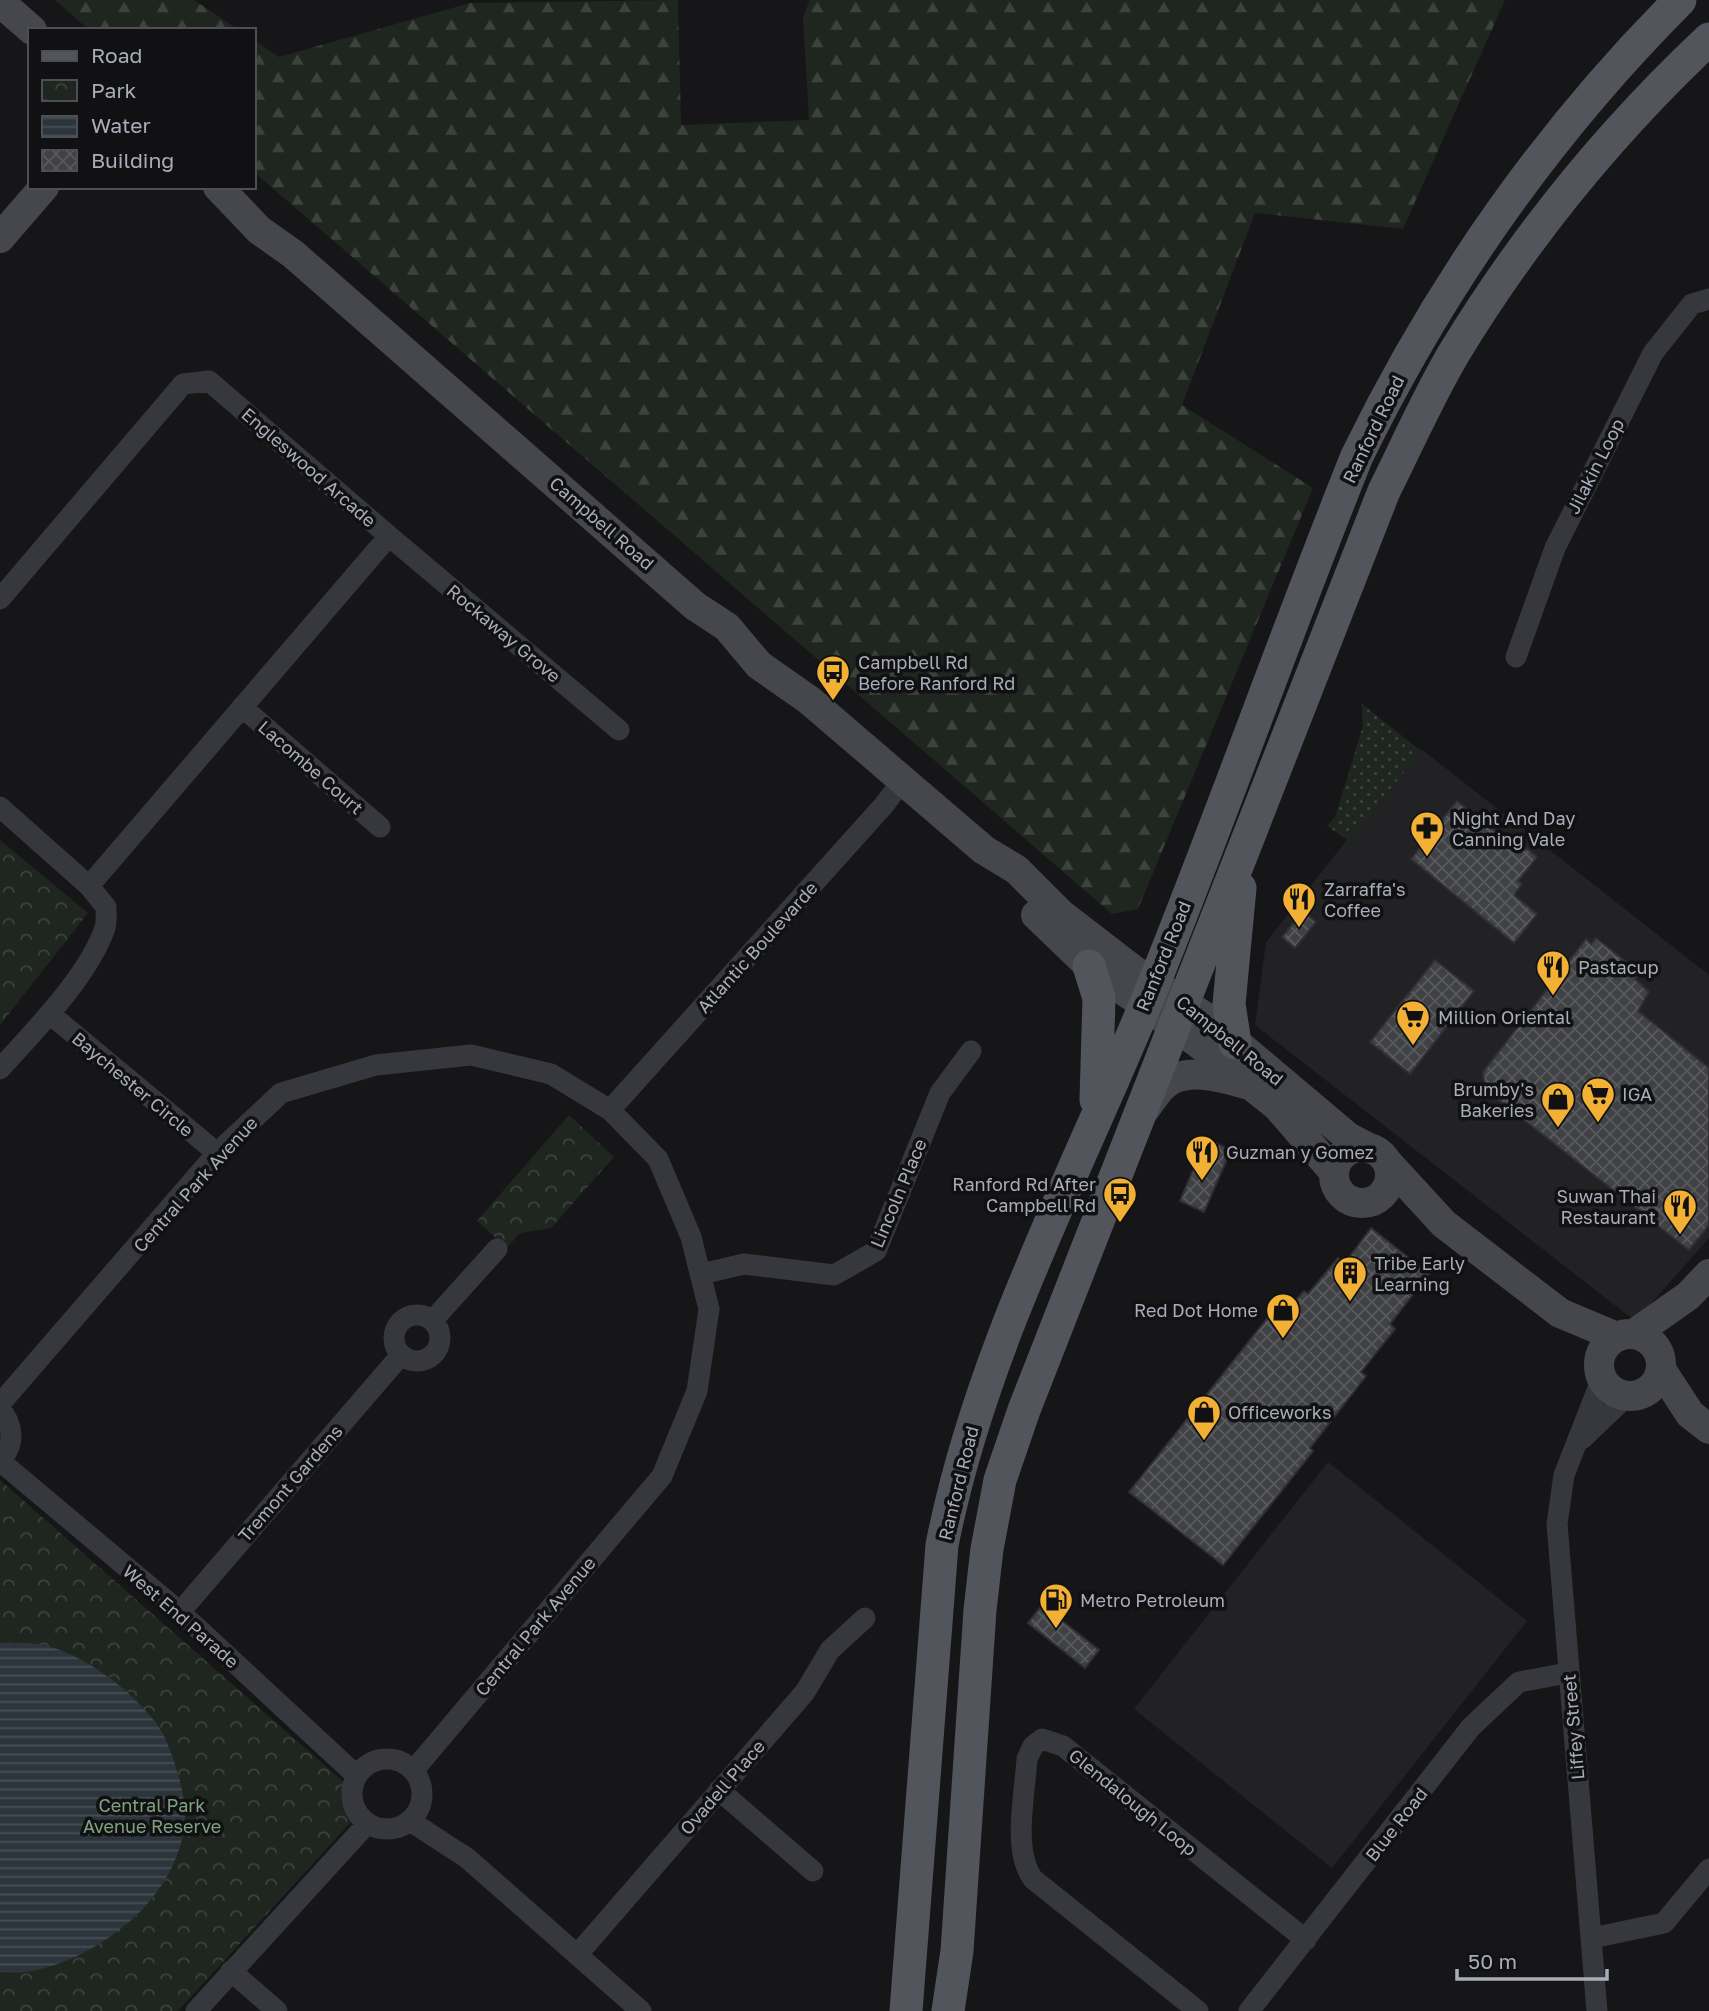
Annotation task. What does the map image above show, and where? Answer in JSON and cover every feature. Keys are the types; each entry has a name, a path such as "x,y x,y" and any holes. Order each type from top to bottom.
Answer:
{"main road":[{"name":"Ranford Road","path":"906,2011 942,1545 955,1479 991,1371 1041,1245 1149,994 1330,524 1357,456 1389,389 1472,252 1569,121 1680,0"},
{"name":"Ranford Road","path":"948,2011 957,1951 980,1610 992,1515 1000,1480 1024,1410 1181,1015 1199,960 1384,491 1454,353 1552,212 1652,93 1709,39"},
{"path":"1235,1043 1228,1004 1245,847"},
{"path":"1089,966 1099,998 1095,1124"}],"street":[{"path":"0,2 30,28"},
{"path":"0,238 42,189"},
{"name":"Campbell Road","path":"220,189 259,230 293,254 695,606 727,627 759,665 809,700 989,854 1017,870 1149,994"},
{"name":"Jilakin Loop","path":"1516,657 1555,548 1653,353 1692,304 1709,299"},
{"name":"Engleswood Arcade","path":"0,599 183,384 209,381 389,536 89,886"},
{"name":"Rockaway Grove","path":"389,536 619,730"},
{"name":"Lacombe Court","path":"242,707 380,827"},
{"name":"Atlantic Boulevarde","path":"610,1110 884,805 902,781"},
{"path":"0,807 89,886 106,907 106,927 81,970 50,1014 0,1069"},
{"name":"Campbell Road","path":"989,854 1006,887 1089,966 1149,994 1181,1015 1235,1043 1348,1137 1379,1155 1444,1224 1560,1313 1625,1335 1650,1340 1700,1422"},
{"name":"Baychester Circle","path":"50,1014 217,1153"},
{"name":"Campbell Road","path":"1181,1015 1252,1086 1277,1107 1334,1172"},
{"name":"Lincoln Place","path":"701,1273 744,1264 834,1275 876,1251 940,1093 971,1051"},
{"name":"Central Park Avenue","path":"0,1407 217,1153 281,1093 376,1065 471,1055 551,1074 610,1110 658,1159 691,1237 709,1309 697,1391 662,1476 413,1771"},
{"name":"Campbell Road","path":"1141,1115 1163,1085 1174,1079 1210,1076 1252,1086"},
{"path":"1351,1149 1379,1155 1390,1172 1385,1190 1370,1202 1360,1203 1344,1197 1335,1182 1334,1172 1343,1154 1351,1149"},
{"name":"Campbell Road","path":"1370,1202 1393,1206 1444,1224"},
{"path":"433,1320 497,1249"},
{"path":"1600,1373 1604,1348 1688,1296 1709,1274"},
{"path":"1631,1397 1654,1386 1688,1296"},
{"name":"Campbell Road","path":"1560,1313 1608,1387 1700,1422"},
{"path":"418,1314 433,1320 440,1335 437,1350 431,1357 415,1361 401,1355 393,1341 394,1332 402,1319 418,1314"},
{"name":"Tremont Gardens","path":"180,1612 401,1355"},
{"name":"Liffey Street","path":"1597,2011 1567,1673 1557,1524 1564,1475 1600,1373"},
{"name":"Liffey Street","path":"1575,1445 1631,1397"},
{"name":"West End Parade","path":"0,1407 11,1427 11,1439 0,1460 180,1612 357,1776"},
{"name":"Ovadell Place","path":"577,1955 805,1692 830,1650 864,1618"},
{"name":"Blue Road","path":"1249,2011 1471,1727 1506,1691 1519,1682 1567,1673"},
{"name":"Glendalough Loop","path":"1198,2011 1033,1879 1024,1868 1021,1852 1027,1759 1032,1746 1042,1739 1063,1746 1306,1940"},
{"path":"396,1760 413,1771 422,1790 422,1802 410,1821 397,1828 385,1830 367,1824 356,1812 352,1800 352,1788 357,1776 373,1762 396,1760"},
{"path":"719,1790 813,1871"},
{"path":"410,1821 467,1858 641,2011"},
{"path":"196,2011 367,1824"},
{"path":"1592,1938 1664,1923 1709,1869"},
{"path":"232,1971 277,2011"}],"shaded area":[{"path":"1420,748 1709,975 1709,1238 1640,1316 1630,1317 1255,1025 1266,942"},
{"path":"1328,1462 1527,1621 1332,1868 1134,1709"}],"green space":[{"path":"55,0 194,0 236,28 87,28"},
{"path":"678,0 681,125 809,120 803,17 810,0 1505,0 1403,229 1255,213 1182,405 1313,488 1138,909 1112,914 256,174 256,41 279,57 470,3"},
{"path":"1362,704 1421,751 1349,841 1327,826 1335,817 1363,726"},
{"path":"0,840 88,913 0,1025"},
{"path":"569,1115 614,1157 551,1228 520,1233 507,1248 477,1221"},
{"name":"Central Park Avenue Reserve","path":"0,1480 346,1784 352,1821 178,2011 0,2011"}],"water":[{"path":"0,1643 32,1643 59,1650 90,1665 120,1686 145,1710 161,1731 176,1766 185,1813 181,1842 171,1869 156,1894 136,1916 86,1951 59,1963 24,1972 0,1972"}],"building":[{"path":"1457,801 1510,843 1514,838 1537,857 1518,881 1522,884 1514,895 1537,914 1514,943 1411,859"},
{"name":"Zarraffa's Coffee","path":"1303,911 1316,922 1295,948 1282,937"},
{"path":"1596,938 1639,972 1635,979 1649,992 1638,1011 1709,1068 1709,1225 1689,1250 1485,1089 1483,1072 1586,939 1591,944"},
{"path":"1435,960 1474,991 1410,1074 1370,1042"},
{"path":"1206,1139 1231,1150 1204,1212 1180,1201"},
{"path":"1371,1228 1429,1274 1390,1324 1395,1329 1361,1372 1366,1376 1310,1448 1313,1451 1223,1565 1129,1492 1277,1306 1286,1312 1304,1291 1308,1294 1338,1258 1345,1263"},
{"path":"1042,1605 1099,1650 1085,1668 1028,1623"}],"place":[{"name":"Campbell Rd Before Ranford Rd","path":"833,702"},
{"name":"Night And Day Canning Vale","path":"1427,858"},
{"name":"Zarraffa's Coffee","path":"1299,929"},
{"name":"Pastacup","path":"1553,997"},
{"name":"Million Oriental","path":"1413,1047"},
{"name":"IGA","path":"1598,1124"},
{"name":"Brumby's Bakeries","path":"1558,1129"},
{"name":"Guzman y Gomez","path":"1202,1182"},
{"name":"Ranford Rd After Campbell Rd","path":"1120,1224"},
{"name":"Suwan Thai Restaurant","path":"1680,1236"},
{"name":"Tribe Early Learning","path":"1350,1303"},
{"name":"Red Dot Home","path":"1283,1340"},
{"name":"Officeworks","path":"1204,1442"},
{"name":"Metro Petroleum","path":"1056,1630"}]}
